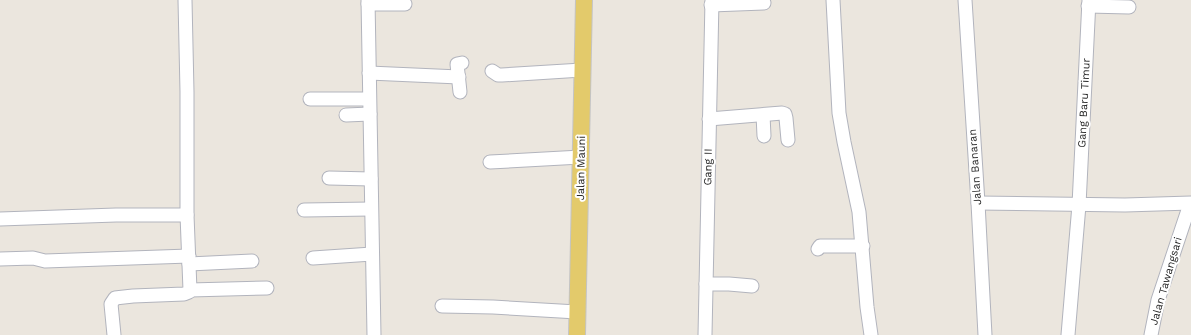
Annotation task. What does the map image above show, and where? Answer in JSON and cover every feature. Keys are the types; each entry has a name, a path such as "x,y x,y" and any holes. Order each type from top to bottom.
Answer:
{"main road":[{"name":"Jalan Mauni","path":"577,335 584,0"}],"street":[{"path":"185,0 187,215 190,290"},
{"path":"832,0 839,113 859,212 870,335"},
{"name":"Jalan Banaran","path":"965,0 978,203 984,335"},
{"path":"374,335 368,2 405,4"},
{"path":"711,2 764,3"},
{"name":"Gang II","path":"705,335 711,2"},
{"path":"1089,3 1129,7"},
{"name":"Gang Baru Timur","path":"1068,335 1079,205 1089,3"},
{"path":"460,92 458,64 462,63"},
{"path":"492,71 498,75 502,75 582,70"},
{"path":"369,73 459,77"},
{"path":"310,99 369,99"},
{"path":"709,119 782,113 785,114 788,140"},
{"path":"346,115 370,114"},
{"path":"763,115 764,136"},
{"path":"490,162 581,157"},
{"path":"329,178 370,179"},
{"path":"978,203 1079,205 1190,204"},
{"name":"Jalan Tawangsari","path":"1151,335 1158,300 1190,204"},
{"path":"304,210 371,209"},
{"path":"0,219 116,215 187,215"},
{"path":"818,249 820,246 863,246"},
{"path":"313,258 372,254"},
{"path":"0,259 33,258 45,260 252,261"},
{"path":"706,284 752,286"},
{"path":"114,335 112,304 113,300 117,297 184,294 190,290 267,288"},
{"path":"442,306 493,307 577,312"}]}
